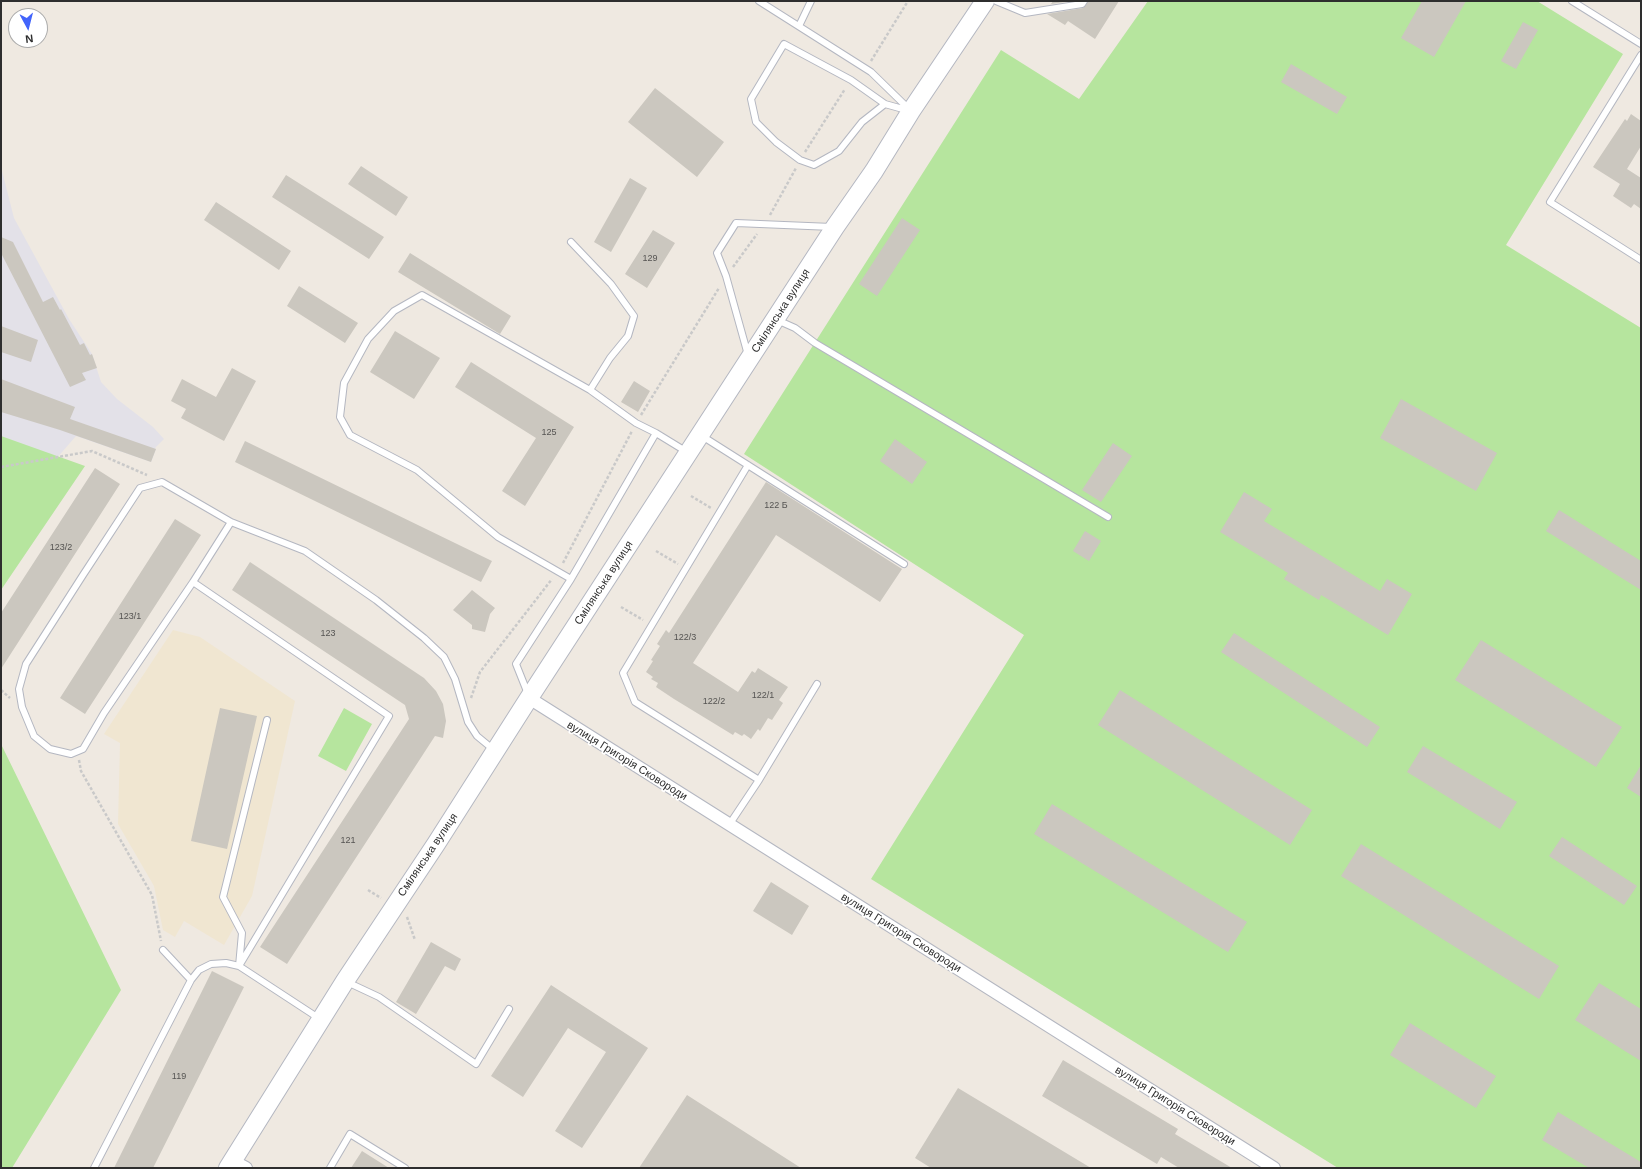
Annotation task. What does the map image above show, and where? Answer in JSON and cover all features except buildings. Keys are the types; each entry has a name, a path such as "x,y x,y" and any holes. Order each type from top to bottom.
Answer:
{"main road":[{"name":"Смілянська вулиця","path":"235,1166 321,1020 346,981 701,436 835,227 874,171 911,111 985,1"}],"street":[{"name":"вулиця Григорія Сковороди","path":"529,698 1274,1168"}],"lane":[{"path":"758,1 867,69 911,111"},
{"path":"799,26 811,1"},
{"path":"996,1 1025,13 1082,4 1084,1"},
{"path":"1572,1 1641,44"},
{"path":"885,104 862,122 839,151 814,165 800,160 776,142 756,122 751,99 784,44 851,80 885,104 911,111"},
{"path":"1641,55 1550,202 1641,260"},
{"path":"750,359 726,276 717,252 736,223 766,223 835,227"},
{"path":"571,242 611,284 634,316 628,336 610,358 590,390"},
{"path":"571,579 559,570 498,537 417,470 350,435 340,417 344,383 368,339 394,311 422,295 590,390 636,423 689,453"},
{"path":"776,320 795,328 815,343 1108,517"},
{"path":"529,698 516,664 571,579 656,433"},
{"path":"701,436 904,564"},
{"path":"748,465 623,673 635,702 759,780"},
{"path":"231,522 193,582 104,713 83,749 71,754 50,749 34,736 22,707 19,689 26,664 140,488 162,482 231,522 305,551 376,600 424,638 444,657 455,678 468,722 477,736 495,751"},
{"path":"193,582 389,716 239,966"},
{"path":"729,824 759,780 817,684"},
{"path":"239,966 242,933 223,897 267,720"},
{"path":"163,950 191,980"},
{"path":"94,1168 191,980 199,970 211,964 226,963 239,966 321,1020"},
{"path":"346,981 379,997 476,1064 509,1009"},
{"path":"330,1168 350,1134 405,1168"}],"path":[{"path":"867,69 908,1"},
{"path":"468,722 471,699 480,672 559,570 636,423 726,276 766,223 800,160 851,80"},
{"path":"1,467 92,451 162,482"},
{"path":"691,496 719,514"},
{"path":"656,552 686,569"},
{"path":"621,607 652,625"},
{"path":"77,751 81,771 152,895 163,950"},
{"path":"368,890 381,898"},
{"path":"406,914 414,940"}],"shaded area":[{"path":"1,167 14,218 69,319 92,354 101,382 117,399 153,427 164,439 155,448 156,449 151,462 76,436 56,459 1,446"},
{"path":"173,630 200,637 295,701 252,896 224,945 184,921 175,937 163,930 154,886 118,824 120,743 104,734"}],"green space":[{"path":"1148,1 1537,1 1623,54 1506,245 1641,328 1641,1168 1338,1168 871,879 1024,635 744,454 1001,50 1079,99"},
{"path":"1,436 85,466 1,590"},
{"path":"344,708 372,724 346,771 318,756"},
{"path":"1,744 121,990 12,1168 1,1168"}]}
